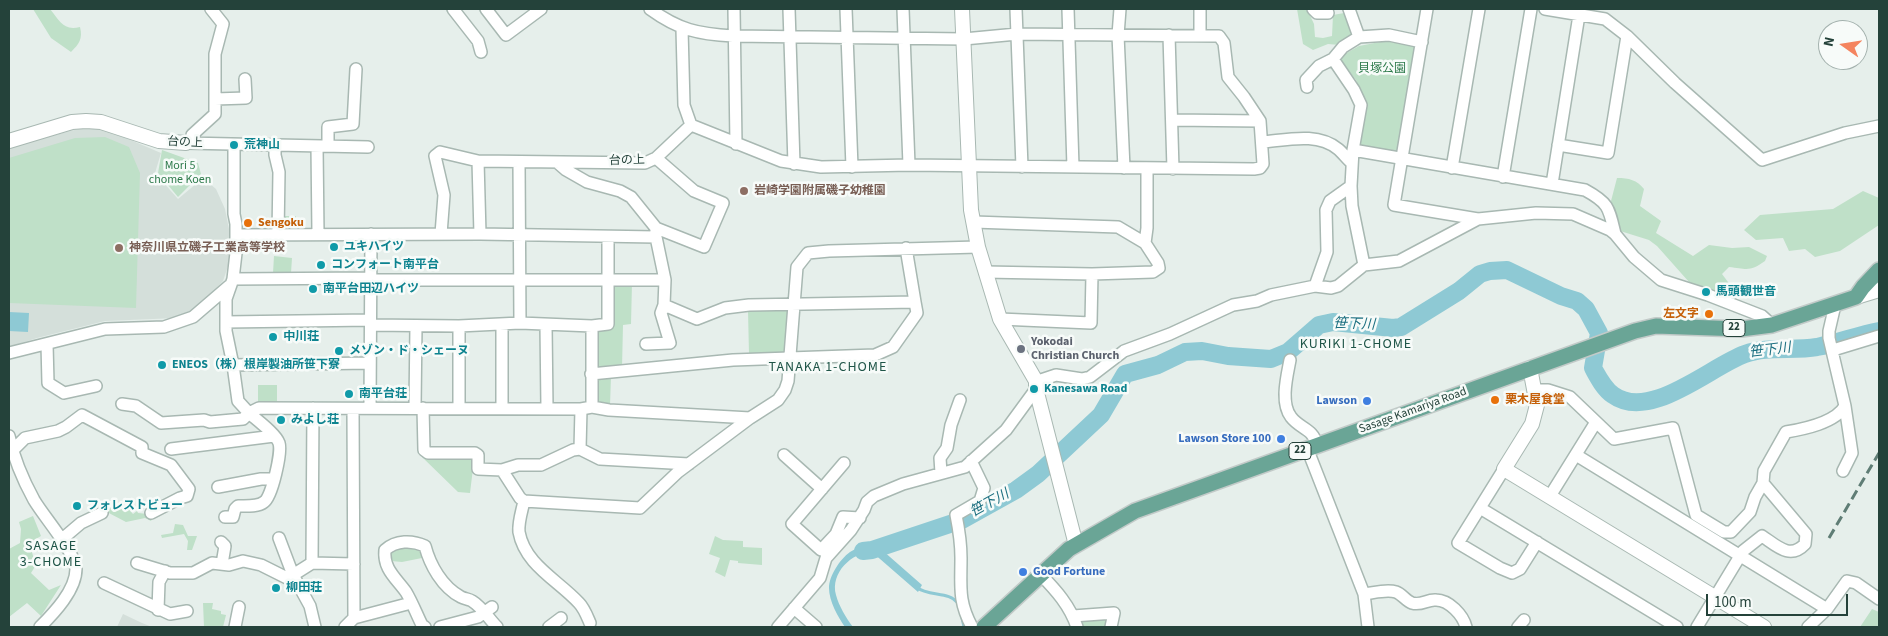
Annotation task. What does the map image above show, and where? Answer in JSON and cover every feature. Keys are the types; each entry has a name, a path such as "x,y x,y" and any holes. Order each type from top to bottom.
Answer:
{"main road":[{"path":"1856,297 1879,270"},
{"name":"Sasage Kamariya Road","path":"984,627 1040,574 1076,545 1135,511 1530,368 1656,326 1741,329 1772,325 1856,297"}],"street":[{"path":"188,143 192,134 214,114 214,54 223,24 211,9"},
{"path":"453,9 478,41 481,52"},
{"path":"486,9 506,35 541,9"},
{"path":"650,9 682,28 697,32 733,36 904,39 964,39 1016,34 1219,36 1224,43 1228,77 1260,121 1264,164 1260,168 1172,169 909,165 820,167 794,164 762,155 691,125 684,105 682,28"},
{"path":"734,9 736,144"},
{"path":"789,9 794,164"},
{"path":"846,9 852,167"},
{"path":"902,9 909,165"},
{"path":"962,9 971,210 978,247 1000,319 1036,381 1036,389 1076,545"},
{"path":"1016,9 1022,167"},
{"path":"1068,9 1073,167"},
{"path":"1120,9 1118,35 1124,168"},
{"path":"1200,9 1200,35"},
{"path":"1313,9 1317,13 1328,13"},
{"path":"1348,9 1359,37"},
{"path":"1427,9 1394,205 1478,219 1536,213 1573,214 1615,234 1634,257 1661,280 1708,295 1762,316 1772,325"},
{"path":"1452,168 1480,9"},
{"path":"1503,177 1531,9"},
{"path":"1545,9 1605,19 1627,36 1676,84 1762,160 1845,133 1879,126"},
{"path":"1552,184 1579,15"},
{"path":"1168,34 1172,169"},
{"path":"1307,87 1306,80 1319,66 1333,59 1343,47 1359,37 1389,36 1422,42"},
{"path":"1558,145 1608,153 1627,36"},
{"path":"1333,59 1354,90 1361,105 1353,150 1351,186 1352,206 1364,265"},
{"path":"318,234 322,146 328,127 353,124 356,69"},
{"path":"215,99 246,98 245,79"},
{"path":"1172,120 1260,121"},
{"name":"台の上","path":"9,141 72,122 86,121 101,122 159,141 234,145 368,147"},
{"name":"台の上","path":"441,234 444,195 435,156 440,152 478,161 645,163 656,158 691,125"},
{"path":"1262,142 1306,138 1324,141 1338,148 1352,163"},
{"path":"225,517 233,517 235,508 238,506 264,503 268,499 281,451 279,442 274,436 238,401 226,331 226,299 232,282 236,235 234,214 234,145"},
{"path":"275,146 279,172 278,234"},
{"path":"1353,150 1584,190 1598,197 1610,210 1615,234"},
{"path":"236,235 480,234 608,237 656,232 704,246 723,203 694,191 656,158"},
{"path":"478,161 480,234"},
{"path":"519,162 520,323"},
{"path":"558,163 566,170 588,182 620,191 631,197 656,232 665,280 664,305 661,314 670,342 646,344"},
{"path":"1145,243 1147,228 1147,169"},
{"path":"1315,286 1327,252 1326,210 1330,201 1351,186"},
{"path":"778,627 820,578 826,558 860,518 867,502 874,496 903,484 966,467 1006,430 1036,389 1038,381 1056,375 1082,379 1090,377 1124,351 1170,334 1233,305 1315,286 1332,288 1338,286 1364,265 1399,261 1478,219"},
{"path":"974,222 1118,227 1145,243 1160,268 1157,271 1092,274 985,272"},
{"path":"370,408 371,234"},
{"path":"226,322 370,323 416,326 520,323 592,326 608,324 608,237"},
{"path":"502,470 520,498 524,501 640,508 650,497 689,464 750,418 778,400 785,390 788,381 797,267 808,253 906,248 978,247"},
{"path":"591,374 688,363 875,355 884,352 893,347 917,313 906,248"},
{"path":"1000,319 1091,322 1092,274"},
{"path":"9,353 105,329 164,327 176,324 193,316 232,282 370,279 665,280"},
{"name":"Sasage Kamariya Road","path":"1856,297 1879,290"},
{"path":"664,305 697,318 725,308 748,304 915,302"},
{"path":"1834,305 1829,338 1845,406 1852,452 1843,471"},
{"path":"502,325 502,408"},
{"path":"546,325 547,408"},
{"path":"416,326 419,408 424,450 428,452 475,453 478,455 478,469 502,470 518,465 541,465 573,450 580,449 600,459 689,464"},
{"path":"459,326 460,408"},
{"path":"580,449 591,374 592,326"},
{"path":"1833,350 1879,336"},
{"path":"48,344 48,383 64,393 96,386"},
{"path":"1290,360 1285,400 1291,418 1315,437 1312,447 1364,594 1368,627"},
{"path":"233,364 370,363"},
{"path":"1530,368 1537,405 1532,424 1458,543 1512,573 1520,569 1537,542"},
{"path":"1534,390 1548,390 1570,397 1614,439 1673,428 1696,514 1724,532 1731,532 1750,512 1762,489 1764,471 1786,432 1811,428 1833,416 1845,406"},
{"path":"941,473 940,458 947,448 951,425 960,400"},
{"path":"122,404 136,406 161,423 243,419 249,413 259,408 586,408 750,418"},
{"path":"312,563 313,408"},
{"path":"353,409 354,618"},
{"path":"12,451 25,438 66,427 82,416 142,447 142,453 171,465 189,489 187,496 151,513"},
{"path":"1550,496 1596,422"},
{"path":"9,436 18,468 35,502 75,564 74,578 63,599 40,627"},
{"path":"171,449 274,436"},
{"path":"1576,454 1827,609"},
{"path":"784,455 822,489"},
{"path":"971,461 984,488 980,501 956,515 956,518 959,529 961,558 960,591 964,612 972,627"},
{"path":"844,463 792,524 822,550 836,534 843,517 860,518"},
{"path":"1504,469 1764,627"},
{"path":"218,487 261,479 273,479"},
{"path":"1697,627 1743,551 1762,536 1786,551 1800,549 1805,544 1806,534 1762,489"},
{"path":"524,501 519,522 519,532 524,547 537,566 580,604 590,623"},
{"path":"1480,508 1677,627"},
{"path":"61,540 81,523 102,513"},
{"path":"279,538 294,577 310,606 315,627"},
{"path":"221,542 225,546 222,564"},
{"path":"424,627 406,593 392,576 385,557 385,550 399,542 417,542 425,546 429,561 437,573 460,596 489,610 497,627"},
{"path":"137,563 165,571 193,573 212,563 230,565 243,561 261,565 291,580 312,563 354,564"},
{"path":"158,610 159,582 165,571"},
{"path":"1040,574 1061,597 1075,622 1114,613 1111,627"},
{"path":"1808,627 1827,609 1847,581 1856,583 1879,599"},
{"path":"104,583 158,610 170,614 187,611"},
{"path":"1364,594 1385,591 1397,592 1417,604 1436,600 1442,601 1464,618 1466,627"},
{"path":"345,627 354,618 411,603"},
{"path":"235,627 239,607"},
{"path":"794,608 816,627"},
{"path":"440,627 478,617 489,610"}],"shaded area":[{"name":"神奈川県立磯子工業高等学校","path":"82,128 105,129 161,153 155,173 178,199 203,178 216,189 225,209 230,234 229,263 223,281 200,306 177,318 105,321 9,347 9,147"},
{"path":"123,614 142,623 152,627 117,627"}],"green space":[{"path":"33,9 50,9 62,24 70,28 80,27 80,41 71,52 51,38"},
{"path":"1297,9 1307,9 1314,24 1315,37 1332,36 1333,15 1344,13 1350,22 1351,35 1340,45 1328,44 1313,50 1303,44"},
{"name":"貝塚公園","path":"1385,41 1414,46 1415,49 1398,150 1393,152 1362,148 1359,142 1366,103 1356,80 1341,61 1343,55 1359,46"},
{"path":"105,137 129,147 140,173 136,308 9,303 9,158 75,138"},
{"name":"Mori 5 chome Koen","path":"162,150 198,163 201,174 178,197 158,173"},
{"path":"1617,178 1625,178 1639,183 1644,189 1640,206 1661,221 1656,233 1693,256 1709,245 1732,248 1749,247 1767,256 1765,261 1756,267 1748,269 1729,267 1722,274 1734,290 1731,300 1720,306 1705,300 1657,246 1649,240 1617,230 1611,201"},
{"path":"1863,191 1879,198 1879,225 1840,251 1815,257 1805,249 1789,251 1783,238 1756,240 1744,230 1760,215 1833,209"},
{"path":"281,216 296,216 296,229 284,229 281,226"},
{"path":"274,256 292,258 291,273 273,273"},
{"path":"612,283 632,283 631,324 623,325 622,368 597,370 596,330 611,329"},
{"path":"790,310 786,354 749,354 748,311"},
{"path":"611,376 610,406 596,404 597,377"},
{"path":"258,385 277,385 277,403 258,403"},
{"path":"422,457 471,457 474,460 470,493 458,492"},
{"path":"122,502 133,514 137,511 138,513 148,514 152,519 151,521 145,518 126,522 105,511"},
{"path":"33,516 41,536 29,543 36,565 31,573 49,590 61,585 41,616 27,603 9,617 9,549 20,543 21,529 19,522"},
{"path":"175,524 183,525 188,536 197,536 192,550 187,550 188,541 184,534 162,538 161,535 173,533"},
{"path":"715,536 723,540 743,541 743,547 762,548 762,565 738,563 738,561 730,560 725,577 715,572 720,558 709,554"},
{"path":"394,547 421,547 422,558 402,562 391,561 389,554"},
{"path":"203,603 213,603 212,609 221,611 221,614 226,615 223,627 204,627"},
{"path":"1872,609 1879,612 1879,627 1860,627"},
{"path":"1105,617 1109,620 1108,627 1082,627 1080,622 1082,619"}],"water":[{"path":"9,312 29,313 28,332 9,331"},
{"path":"883,542 887,547 882,550 922,585 918,592 872,552 857,556 844,565 836,579 837,599 853,627 845,627 832,603 829,583 833,573 842,559 850,552"}],"waterway":[{"name":"笹下川","path":"863,551 872,550 962,520 1016,490 1038,474 1101,415 1125,374 1158,365 1185,352 1202,351 1228,356 1271,359 1288,352 1319,325 1333,322 1393,328 1401,327 1459,291 1480,274 1490,271 1507,270 1561,296 1577,301 1586,309 1599,333 1593,368 1607,390 1613,395 1628,401 1644,402 1662,397 1745,354 1771,349 1817,347 1879,331"},
{"path":"916,587 927,592 944,595 958,603"},
{"path":"962,618 964,627"}],"railway":[{"path":"1829,538 1879,453"}],"place":[{"name":"荒神山","path":"234,145"},
{"name":"岩崎学園附属磯子幼稚園","path":"744,191"},
{"name":"Sengoku","path":"248,223"},
{"name":"ユキハイツ","path":"334,247"},
{"name":"神奈川県立磯子工業高等学校","path":"119,248"},
{"name":"コンフォート南平台","path":"321,265"},
{"name":"南平台田辺ハイツ","path":"313,289"},
{"name":"馬頭観世音","path":"1706,292"},
{"name":"左文字","path":"1709,314"},
{"name":"中川荘","path":"273,337"},
{"name":"Yokodai Christian Church","path":"1021,349"},
{"name":"メゾン・ド・シェーヌ","path":"339,351"},
{"name":"ENEOS（株）根岸製油所笹下寮","path":"162,365"},
{"name":"Kanesawa Road","path":"1034,389"},
{"name":"南平台荘","path":"349,394"},
{"name":"栗木屋食堂","path":"1495,400"},
{"name":"Lawson","path":"1367,401"},
{"name":"みよし荘","path":"281,420"},
{"name":"Lawson Store 100","path":"1281,439"},
{"name":"フォレストビュー","path":"77,506"},
{"name":"Good Fortune","path":"1023,572"},
{"name":"柳田荘","path":"276,588"}],"district":[{"name":"KURIKI 1-CHOME","path":"1356,345"},
{"name":"TANAKA 1-CHOME","path":"828,368"},
{"name":"SASAGE 3-CHOME","path":"51,556"}]}
